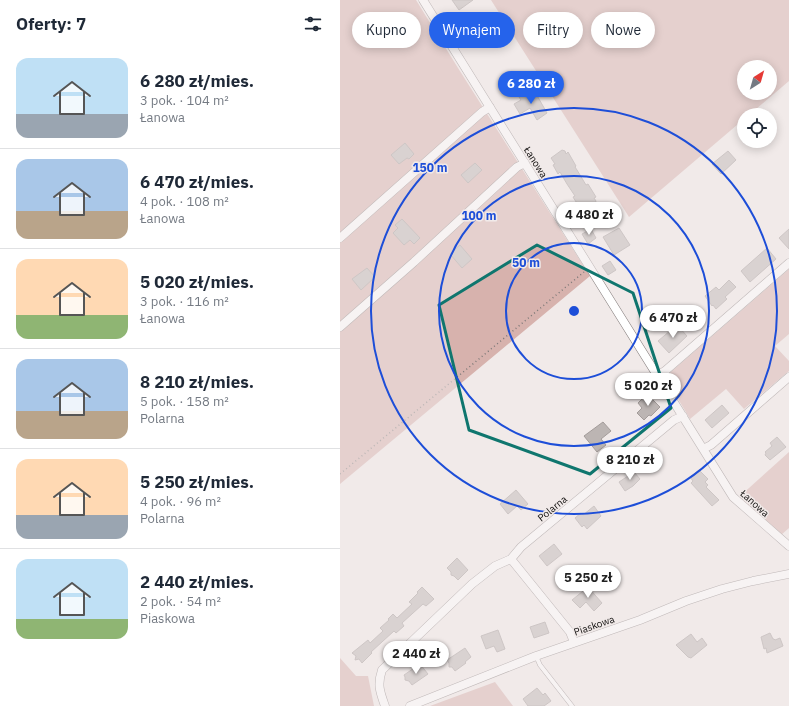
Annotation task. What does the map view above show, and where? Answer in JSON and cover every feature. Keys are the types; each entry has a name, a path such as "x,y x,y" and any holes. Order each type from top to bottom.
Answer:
{"street":[{"name":"Łanowa","path":"423,0 733,497 789,546"},
{"path":"340,238 482,112 490,107"},
{"path":"340,327 414,262 517,167 525,163"},
{"path":"658,375 665,371 789,263"},
{"path":"703,449 789,377"},
{"name":"Polarna","path":"385,706 380,692 379,680 382,670 472,584 495,566 511,559 521,546 674,420 683,416"},
{"path":"511,559 570,632 574,642"},
{"name":"Piaskowa","path":"410,706 536,656 640,620 686,601 722,589 789,574"}],"lane":[{"path":"536,656 540,665 572,706"}],"path":[{"path":"340,474 583,272 591,268"}],"highlighted area":[{"path":"537,245 633,293 671,408 590,474 469,430 439,305"}],"shaded area":[{"path":"340,0 416,0 429,21 429,48 446,48 590,276 340,484"},
{"path":"491,0 789,0 789,81 777,91 777,60 737,60 737,100 767,100 757,108 737,108 737,125 629,217 515,38 515,12 499,12"},
{"path":"789,269 789,334 775,346 789,361 789,371 744,409 726,389 690,419 665,377"},
{"path":"789,452 789,528 781,535 739,497"},
{"path":"340,658 356,676 368,676 374,706 340,706"},
{"path":"495,682 513,706 430,706"}],"building":[{"path":"452,0 473,0 459,10"},
{"path":"529,91 531,94 535,92 547,113 537,120 530,108 520,114 514,104 521,100 519,97"},
{"path":"405,143 414,154 409,159 407,158 399,164 391,155"},
{"path":"562,150 565,151 566,154 568,152 586,185 588,184 596,197 594,198 596,201 595,204 584,210 580,204 578,205 573,197 575,196 560,172 558,174 553,165 555,164 551,158"},
{"path":"728,151 736,160 721,174 712,164"},
{"path":"475,163 482,170 468,183 461,175"},
{"path":"402,219 420,238 414,244 410,240 404,245 393,233 398,228 395,225"},
{"path":"619,228 630,245 614,255 603,237"},
{"path":"591,229 596,238 588,244 582,234"},
{"path":"789,229 789,249 779,238"},
{"path":"460,245 472,259 462,268 450,254"},
{"path":"767,248 776,259 750,282 741,271"},
{"path":"610,261 616,270 608,275 602,266"},
{"path":"367,268 375,277 361,290 352,279"},
{"path":"729,280 736,287 725,297 727,299 716,309 705,296 716,287 719,290"},
{"path":"677,325 687,336 669,353 658,341"},
{"path":"647,394 660,407 651,416 649,415 644,420 637,413 642,408 638,403"},
{"path":"722,405 729,413 712,428 705,420"},
{"path":"603,422 611,431 601,439 606,445 597,452 584,436"},
{"path":"777,437 786,447 770,460 765,455 765,452 772,446 770,443"},
{"path":"699,470 708,479 705,482 708,485 706,487 719,500 712,506 691,483 693,481 690,477"},
{"path":"634,472 640,479 625,491 619,482"},
{"path":"516,490 528,504 521,510 517,506 508,514 500,504"},
{"path":"594,506 601,516 587,529 584,525 582,527 575,518 581,513 583,515"},
{"path":"554,544 562,554 547,566 539,556"},
{"path":"457,558 468,570 458,580 451,575 451,572 447,568"},
{"path":"422,587 434,599 426,606 423,604 402,623 404,626 396,633 394,631 371,652 372,653 362,663 359,659 355,660 356,656 352,653 368,640 370,643 383,631 380,628 393,614 397,618 412,604 409,602"},
{"path":"588,587 602,603 594,611 586,602 580,608 572,600"},
{"path":"545,622 549,633 534,638 530,627"},
{"path":"498,630 505,649 497,652 494,646 486,649 481,636"},
{"path":"770,633 775,640 780,638 783,646 767,653 766,648 764,649 761,637"},
{"path":"691,634 697,642 702,638 707,645 691,658 688,657 676,645"},
{"path":"465,648 471,657 465,662 466,663 455,671 452,667 449,667 447,660"},
{"path":"420,664 428,674 412,685 409,681 405,680 404,675"},
{"path":"537,688 543,695 545,693 551,701 544,706 528,706 523,699"}]}
